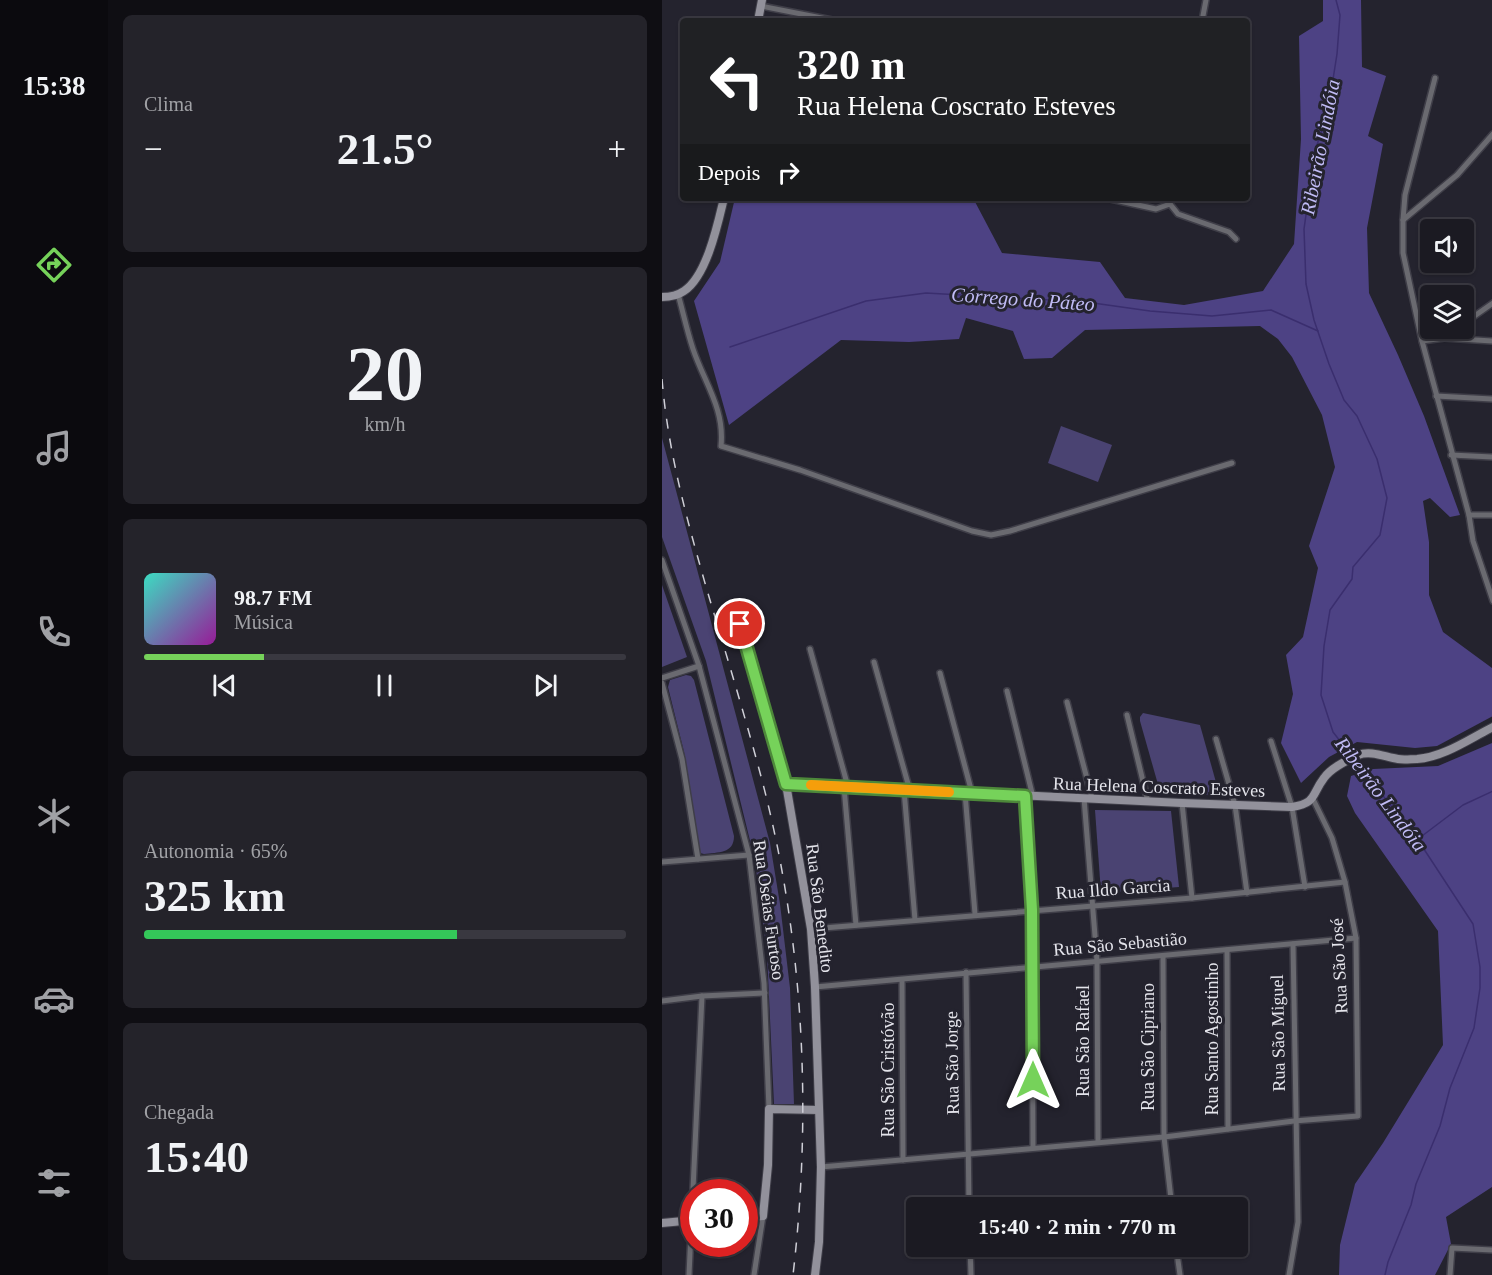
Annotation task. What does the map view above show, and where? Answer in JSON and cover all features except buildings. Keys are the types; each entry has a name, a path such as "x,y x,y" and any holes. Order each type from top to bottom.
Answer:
{"street":[{"path":"1203,18 1206,0"},
{"path":"759,18 762,3 824,18"},
{"path":"1435,78 1405,195 1403,253 1436,396 1469,515 1474,542 1493,601"},
{"path":"1403,220 1457,175 1493,135"},
{"path":"662,297 678,294 690,287 702,268 723,201"},
{"path":"1120,201 1156,209 1172,201 1178,214 1229,232 1236,239"},
{"path":"678,294 694,350 719,412 722,425 721,446 800,470 972,531 991,535 1010,531 1232,463"},
{"path":"1474,316 1493,303"},
{"path":"1422,341 1437,339"},
{"path":"1460,339 1493,341"},
{"path":"1436,396 1493,399"},
{"path":"1451,454 1493,457"},
{"path":"1469,515 1493,515"},
{"name":"Rua Oséias Furtoso","path":"662,560 699,666 749,855 762,952 765,993 768,1165 754,1275"},
{"name":"Rua São Benedito","path":"740,624 786,784 811,929 821,1167 819,1242 815,1275"},
{"path":"810,649 846,787 856,925"},
{"path":"874,662 907,790 916,920"},
{"path":"698,859 682,759 662,680 699,666"},
{"path":"940,673 968,793 975,914"},
{"path":"1007,691 1029,796 1033,966 1033,1148"},
{"name":"Rua São Rafael","path":"1067,702 1088,798 1097,961 1098,1142"},
{"path":"1127,715 1148,802"},
{"path":"1313,799 1325,777 1345,762 1361,754 1372,753 1399,759 1420,759 1450,749 1493,727"},
{"path":"1216,739 1235,805 1247,893"},
{"path":"1271,741 1292,807 1305,887"},
{"name":"Rua Helena Coscrato Esteves","path":"786,784 1292,807 1313,799"},
{"name":"Rua São José","path":"1294,1121 1358,1116 1356,938 1345,882 1332,838 1313,799"},
{"path":"1182,803 1192,898"},
{"path":"662,862 749,855"},
{"name":"Rua Ildo Garcia","path":"811,929 1192,898 1345,882"},
{"name":"Rua São Sebastião","path":"815,987 1356,938"},
{"name":"Rua São Miguel","path":"1289,1275 1298,1222 1294,1121 1293,944"},
{"name":"Rua Santo Agostinho","path":"1227,950 1228,1129"},
{"name":"Rua São Cipriano","path":"1163,956 1164,1137 1171,1197"},
{"name":"Rua São Jorge","path":"966,972 969,1197"},
{"name":"Rua São Cristóvão","path":"902,980 904,1160"},
{"path":"662,1000 765,993"},
{"path":"694,1179 702,996"},
{"path":"768,1109 819,1110"},
{"path":"821,1167 1164,1137 1294,1121"},
{"path":"758,1217 763,1216"},
{"path":"662,1223 680,1221"},
{"path":"1450,1275 1452,1248 1493,1250"},
{"path":"689,1275 690,1257"},
{"path":"970,1257 971,1275"},
{"path":"1178,1257 1180,1275"}],"shaded area":[{"path":"1323,0 1361,0 1362,67 1386,76 1368,136 1383,144 1367,228 1369,293 1424,416 1460,515 1450,517 1430,498 1423,501 1429,542 1429,595 1443,632 1492,668 1493,716 1437,746 1415,748 1357,742 1329,757 1301,783 1281,743 1293,694 1286,655 1303,637 1318,568 1309,546 1335,467 1322,415 1292,357 1278,339 1260,326 1085,330 1052,358 1024,359 1013,331 966,318 959,339 909,342 841,340 729,425 694,301 720,262 734,201 975,201 1002,253 1100,262 1125,298 1184,305 1263,291 1294,244 1301,139 1299,36 1323,21"},
{"path":"1061,426 1112,445 1098,482 1048,463"},
{"path":"662,438 770,843 790,988 794,1104 774,1104 767,954 755,861 706,661 662,537"},
{"path":"662,585 687,657 662,667"},
{"path":"686,675 691,676 694,680 734,836 731,846 720,852 704,854 700,853 698,847 684,752 668,687 670,680"},
{"path":"1143,713 1200,725 1219,793 1217,796 1163,791 1159,788 1140,721"},
{"path":"1492,743 1492,1187 1446,1217 1451,1244 1435,1275 1339,1275 1340,1245 1355,1184 1443,1045 1438,931 1355,813 1347,796 1351,776 1373,769 1438,766"},
{"path":"1095,810 1171,811 1179,887 1101,893"}],"waterway":[{"name":"Ribeirão Lindóia","path":"1336,0 1340,15 1337,54 1328,111 1315,151 1304,229 1306,284 1314,320 1329,364 1344,400 1357,416 1377,459 1387,498 1380,535 1353,567 1352,579 1330,610 1324,646 1321,695 1333,732 1351,755"},
{"name":"Córrego do Páteo","path":"730,347 866,301 926,293 1086,302 1150,311 1212,316 1271,310 1318,331"},
{"name":"Ribeirão Lindóia","path":"1354,759 1418,840 1473,924 1480,967 1480,988 1474,1028 1450,1088 1440,1126 1416,1184 1411,1205 1385,1275"},
{"path":"1418,839 1463,805 1493,791"}],"railway":[{"path":"662,379 679,486 763,784 788,905 796,966 803,1090 799,1214 793,1275"}],"slow traffic":[{"path":"811,785 949,792"}],"route":[{"path":"740,624 786,784 1025,796 1032,910 1033,1080"}]}
